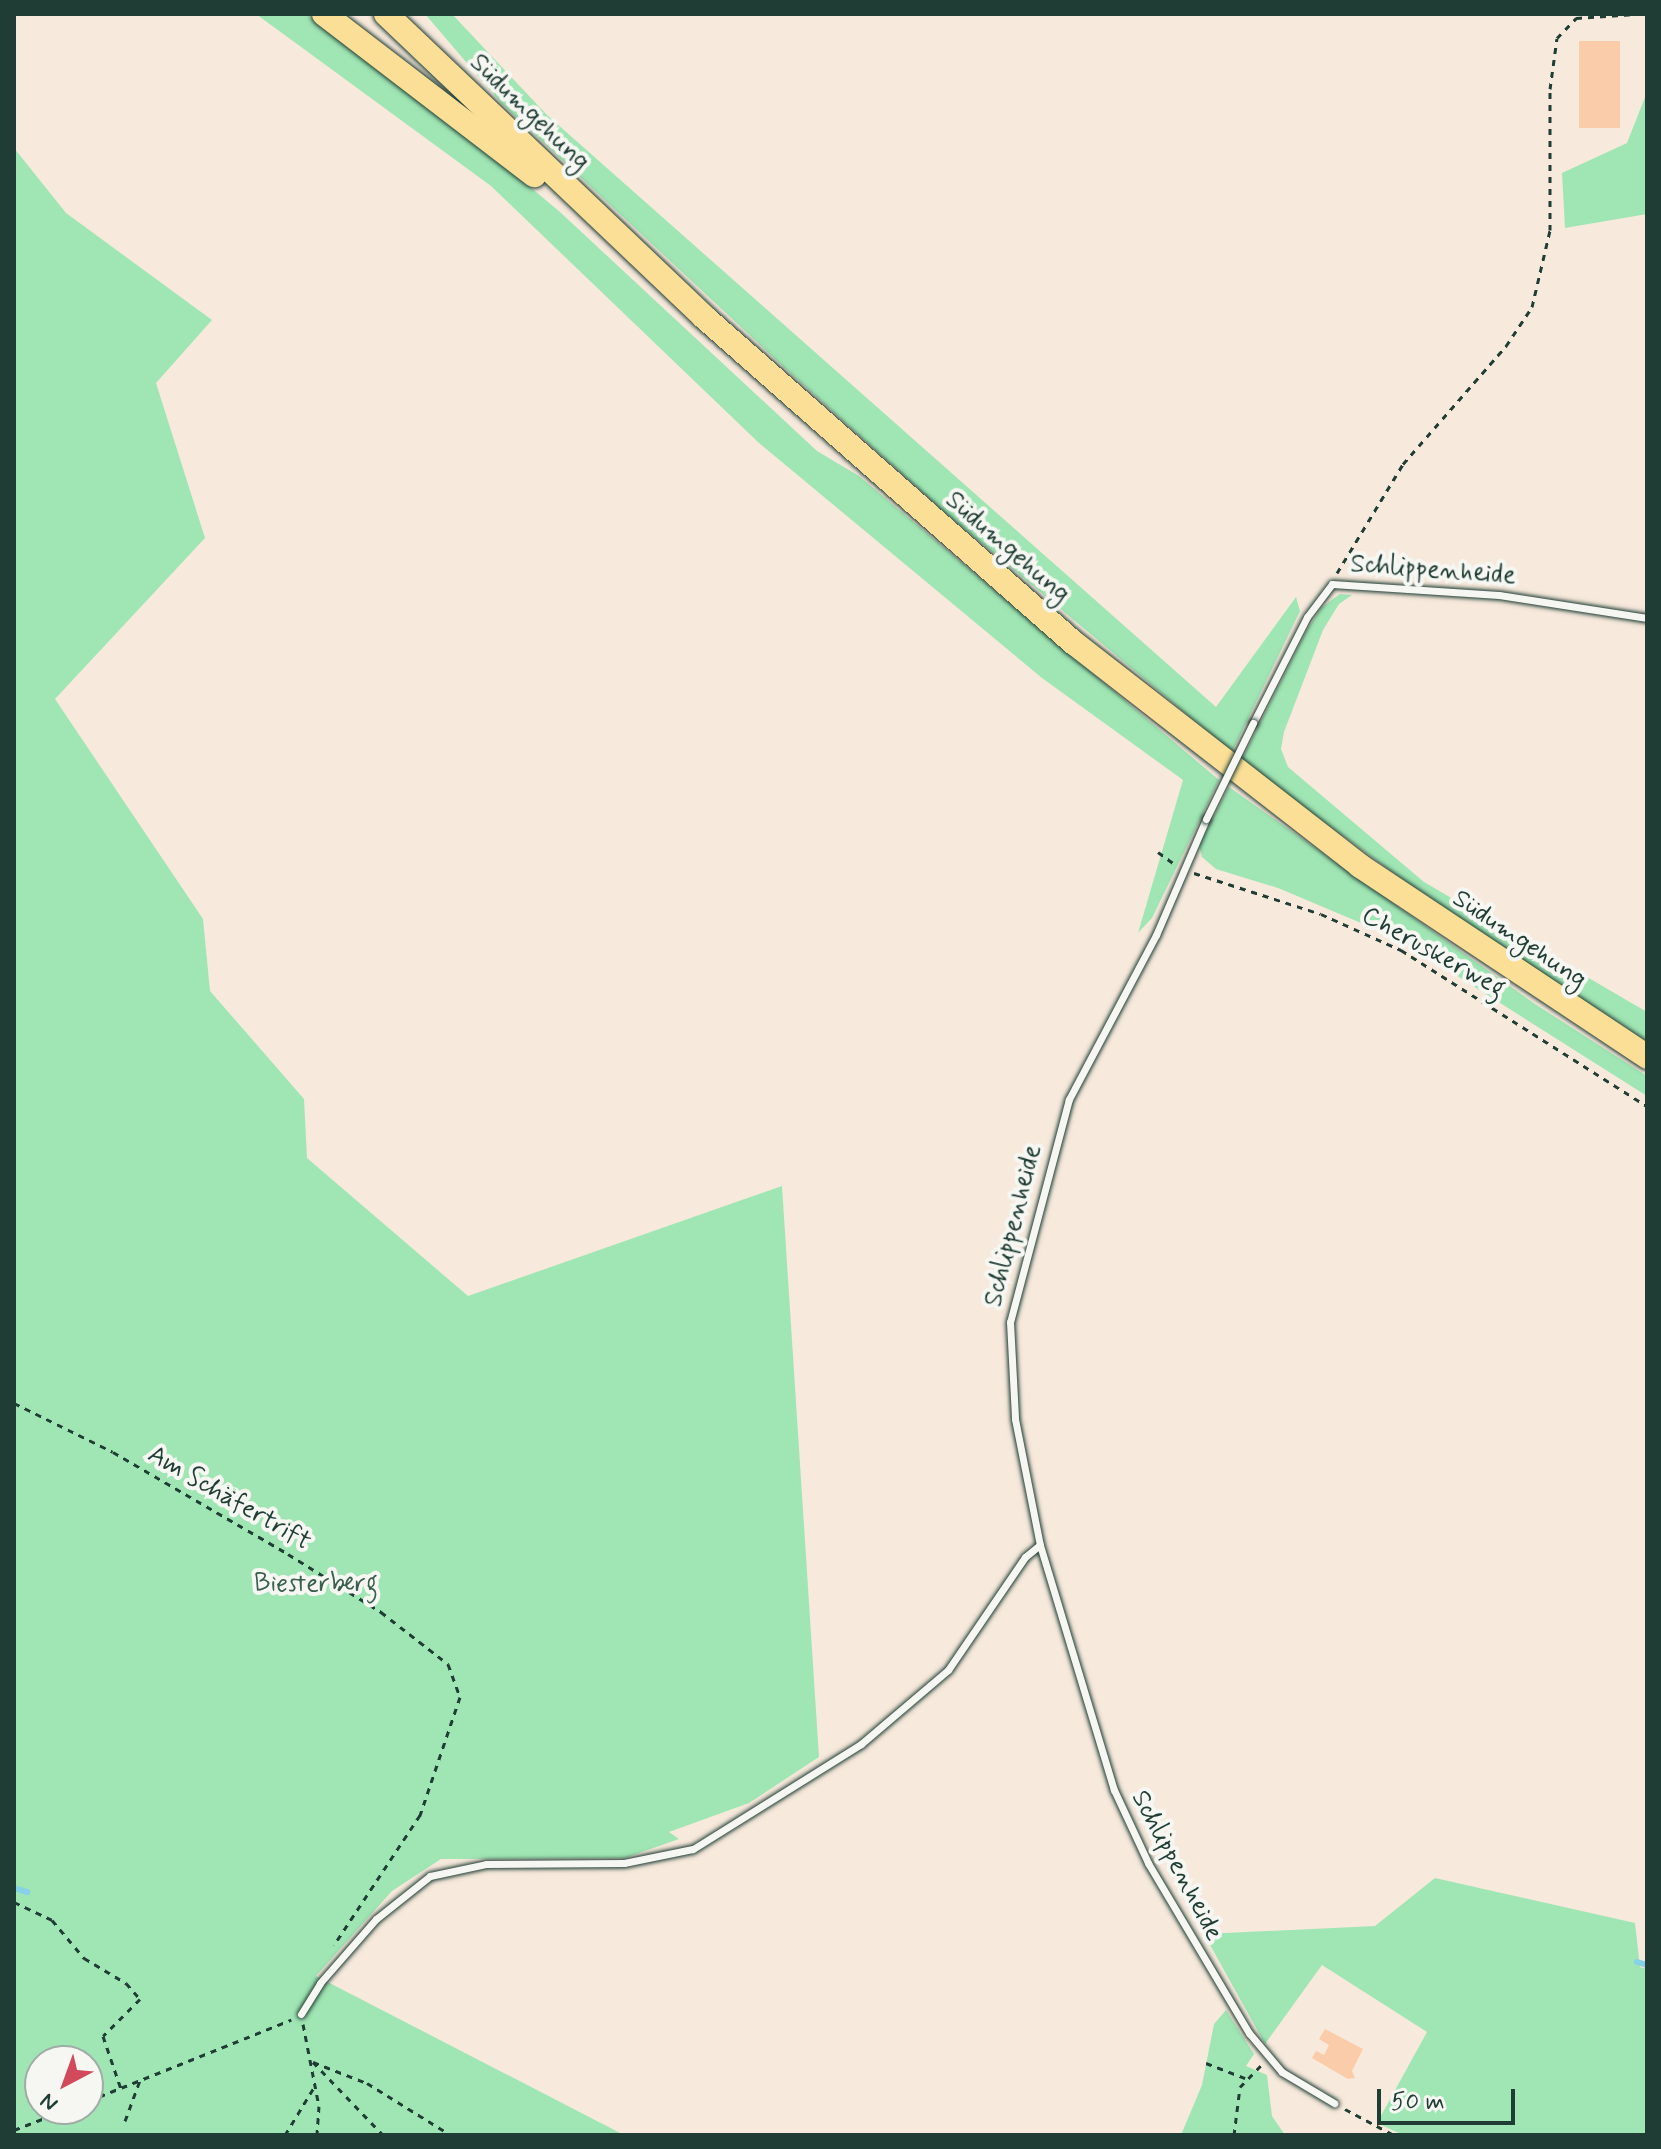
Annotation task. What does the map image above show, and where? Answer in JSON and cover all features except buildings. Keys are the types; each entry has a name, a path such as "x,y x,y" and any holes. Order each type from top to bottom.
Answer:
{"main road":[{"path":"324,14 611,230"},
{"name":"Südumgehung","path":"386,14 611,230 852,451 1166,718 1360,866 1647,1057"},
{"path":"406,14 438,65"}],"lane":[{"name":"Schlippenheide","path":"1334,2103 1282,2072 1266,2057 1211,1973 1114,1790 1040,1545 1011,1375 1010,1322 1020,1272 1069,1099 1156,935 1206,819 1307,617 1332,584 1499,595 1647,618"},
{"path":"301,2014 320,1983 376,1919 430,1876 486,1864 624,1863 693,1849 848,1752 948,1670 1025,1557 1040,1545"}],"path":[{"path":"1332,584 1403,464 1506,346 1532,307 1550,230 1550,89 1557,38 1576,18 1636,14"},
{"name":"Cheruskerweg","path":"1158,852 1183,869 1321,914 1401,950 1647,1106"},
{"name":"Am Schäfertrift","path":"14,1403 113,1452 288,1554 434,1649 454,1674 460,1697 420,1815 329,1954"},
{"path":"14,1902 52,1920 84,1958 126,1983 140,1999 103,2036 121,2089"},
{"path":"104,2095 301,2014"},
{"path":"306,2041 316,2084 318,2135"},
{"path":"1234,2135 1235,2106 1245,2078 1266,2057"},
{"path":"313,2062 383,2135"},
{"path":"313,2062 367,2083 451,2135"},
{"path":"1206,2063 1245,2078"},
{"path":"125,2121 140,2080"},
{"path":"285,2135 316,2084"},
{"path":"1334,2103 1394,2135"}],"green space":[{"path":"256,14 306,14 474,140 560,212 817,451 859,476 1219,780 1152,918 1138,933 1183,780 1042,678 759,443 491,186"},
{"path":"425,14 452,14 547,115 1216,707 1296,597 1300,611 1232,752 942,510 788,371 501,103"},
{"path":"1647,92 1647,214 1565,228 1562,173 1627,143"},
{"name":"Biesterberg","path":"14,148 66,213 212,320 156,383 205,538 55,699 203,919 210,991 304,1099 307,1158 468,1296 782,1186 819,1757 749,1803 669,1832 679,1839 625,1858 441,1859 392,1891 316,1976 624,2135 14,2135"},
{"path":"1340,594 1352,595 1339,604 1323,630 1284,732 1281,749 1288,767 1424,882 1647,1012 1647,1041 1436,904 1241,761 1307,630 1321,608"},
{"path":"1229,787 1535,1004 1647,1076 1647,1096 1399,939 1278,888 1216,869 1202,857 1199,845"},
{"path":"1435,1878 1635,1923 1640,1967 1647,1969 1647,2135 1403,2135 1377,2123 1427,2032 1322,1965 1265,2044 1204,1934 1375,1926"},
{"path":"1226,2010 1254,2054 1246,2066 1267,2075 1272,2116 1285,2135 1181,2135 1202,2085 1214,2024"}],"waterway":[{"path":"14,1888 27,1892"},
{"path":"1637,1962 1647,1965"}]}
